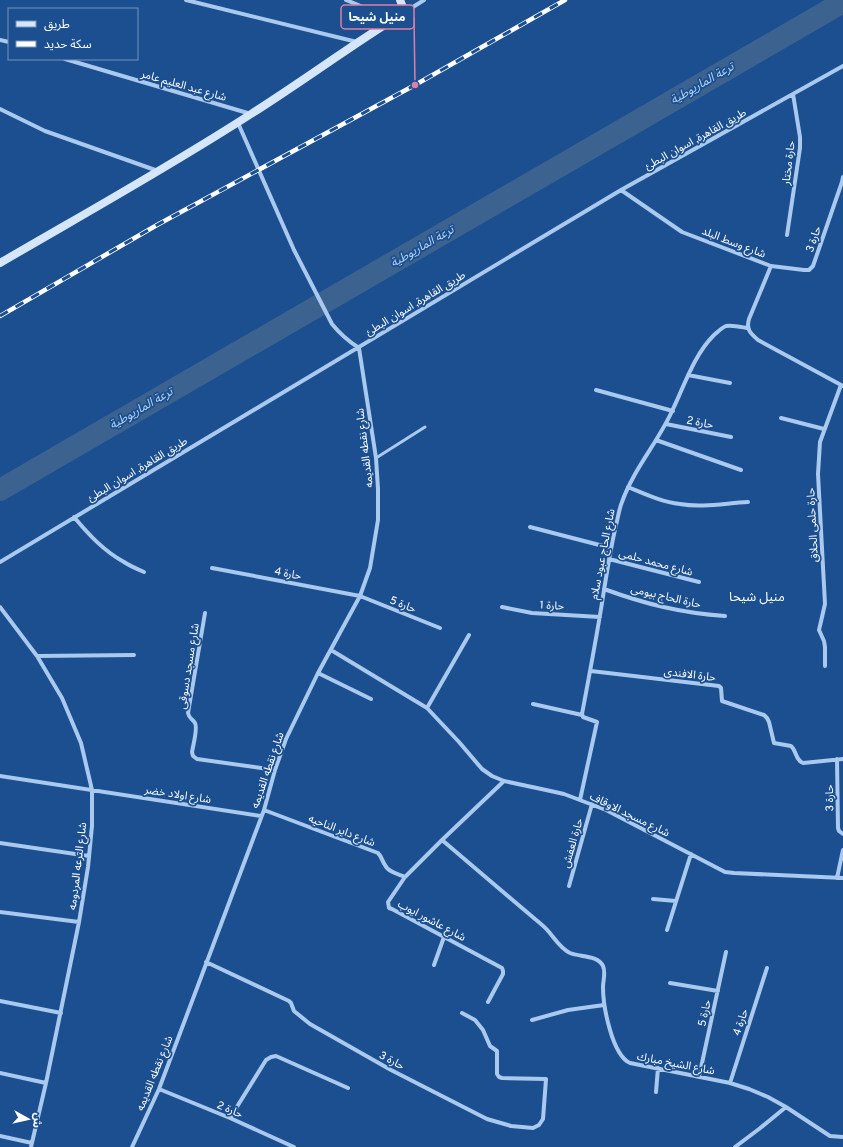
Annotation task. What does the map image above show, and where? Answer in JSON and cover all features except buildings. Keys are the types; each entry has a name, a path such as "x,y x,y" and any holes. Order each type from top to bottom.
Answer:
{"street":[{"path":"186,0 357,42"},
{"path":"346,0 368,9 388,22"},
{"path":"400,0 405,12"},
{"path":"0,263 159,171 252,114 357,42 424,0"},
{"name":"شارع عبد العليم عامر","path":"68,60 252,114"},
{"name":"طريق القاهرة, اسوان البطئ","path":"0,562 621,190 843,66"},
{"name":"حارة مختار","path":"787,235 800,142 793,94"},
{"path":"0,109 45,131 159,171"},
{"path":"238,122 294,250 332,324 344,338 359,348"},
{"name":"حارة 3","path":"771,266 804,270 809,270 813,266 843,177"},
{"name":"شارع وسط البلد","path":"621,190 682,232 771,266 749,318 747,328"},
{"name":"شارع الحاج عبود سلام","path":"582,715 591,671 611,548 621,503 636,472 673,411 688,375 702,349 722,328 734,326 747,328"},
{"path":"747,328 758,340 842,385"},
{"name":"شارع نقطه القديمه","path":"132,1147 159,1089 264,810 275,770 286,739 318,673 360,596 370,568 378,520 376,458 359,348"},
{"path":"688,375 730,383"},
{"name":"حارة حلمى الحلاق","path":"825,666 826,647 819,630 826,604 818,474 820,442 842,385"},
{"path":"596,390 673,411"},
{"path":"781,418 824,429"},
{"name":"حارة 2","path":"666,424 731,437"},
{"path":"656,440 741,470"},
{"path":"628,487 664,501 694,506 748,502"},
{"path":"74,517 89,535 105,550 144,572"},
{"path":"530,527 611,548"},
{"name":"شارع محمد حلمى","path":"609,559 699,582"},
{"name":"حارة 4","path":"212,568 360,596"},
{"name":"حارة الحاج بيومى","path":"604,589 652,605 700,614 725,616"},
{"name":"حارة 5","path":"360,596 440,628"},
{"name":"شارع الترعه المردومه","path":"0,607 37,656 62,698 81,743 92,790 92,826 79,922 46,1083 31,1145"},
{"name":"حارة 1","path":"502,607 532,613 600,617"},
{"name":"شارع مسجد دسوقى","path":"205,613 188,713 189,717 195,722 196,728 192,752 193,756 197,759 275,770"},
{"path":"427,708 469,635"},
{"name":"شارع مسجد الاوقاف","path":"331,650 427,708 454,736 482,769 504,782 546,790 592,804 725,872 734,874 843,878"},
{"path":"37,656 134,655"},
{"name":"حارة الافندى","path":"591,671 719,686 721,688 722,701 764,715 768,718 774,743 792,746 800,762 803,763 837,759"},
{"path":"318,673 371,699"},
{"path":"533,704 582,715 583,717 597,722 580,800"},
{"path":"837,759 843,759"},
{"name":"حارة 3","path":"837,759 838,828 843,834"},
{"name":"شارع اولاد خضر","path":"0,776 261,816"},
{"name":"شارع عاشور ايوب","path":"488,1002 502,977 502,968 389,908 388,902 405,877 504,782"},
{"name":"حارة العفش","path":"569,886 592,804"},
{"name":"شارع داير الناحيه","path":"264,810 378,853 382,857 386,868 405,877"},
{"name":"شارع الشيخ مبارك","path":"442,840 535,919 548,931 562,948 572,953 600,962 604,968 604,1005 610,1030 623,1058 630,1063 730,1083 749,1089 786,1107 830,1136 843,1137"},
{"path":"0,843 89,856"},
{"path":"837,878 843,850"},
{"path":"667,930 691,854"},
{"path":"653,899 676,901"},
{"path":"0,912 79,922"},
{"path":"434,965 444,937"},
{"name":"حارة 5","path":"699,1077 726,952"},
{"name":"حارة 3","path":"206,962 289,1001 294,1011 310,1024 391,1070 488,1119 510,1126 532,1128 539,1125 543,1119 546,1079 499,1077 497,1074 497,1051 490,1046 483,1030 475,1020 462,1013"},
{"name":"حارة 4","path":"730,1083 767,968"},
{"path":"670,983 718,991"},
{"path":"0,1001 61,1012"},
{"path":"532,1020 586,1006 604,1005"},
{"path":"230,1118 266,1060 271,1057 276,1056 348,1088"},
{"path":"656,1092 658,1068"},
{"path":"0,1073 46,1083"},
{"name":"حارة 2","path":"159,1089 230,1118 294,1147"},
{"path":"735,1147 786,1107"},
{"path":"0,1136 31,1145"}],"lane":[{"path":"376,458 425,427"}],"waterway":[{"name":"ترعة الماريوطية","path":"0,490 843,2"}],"railway":[{"path":"0,316 157,225 415,85 565,0"}],"place":[{"name":"منيل شيحا","path":"415,85"}],"district":[{"name":"منيل شيحا","path":"757,596"}]}
